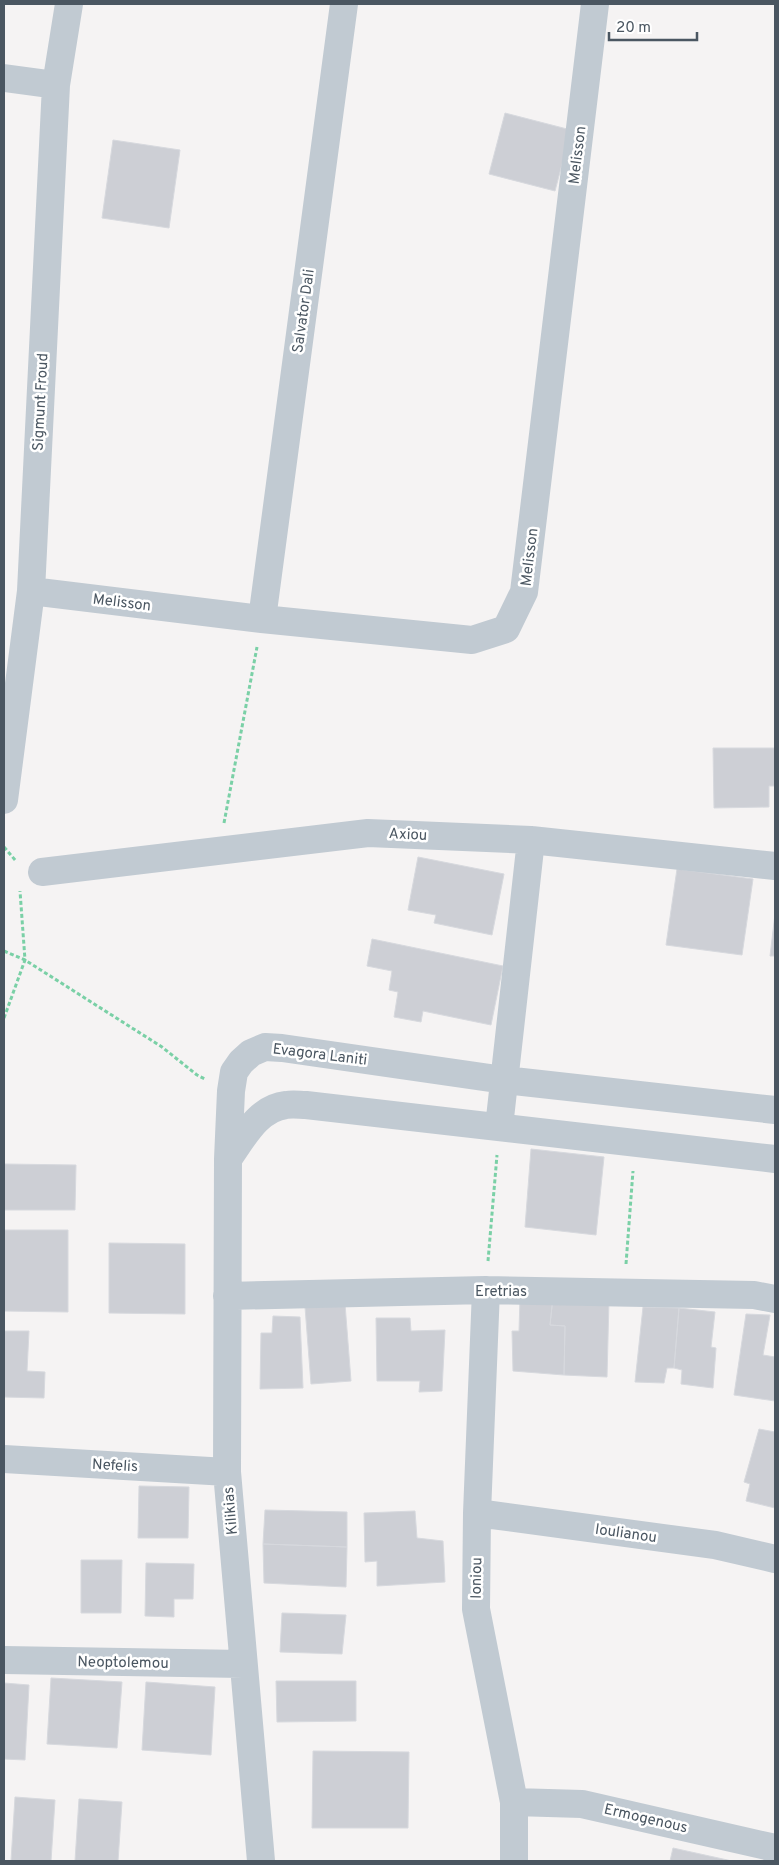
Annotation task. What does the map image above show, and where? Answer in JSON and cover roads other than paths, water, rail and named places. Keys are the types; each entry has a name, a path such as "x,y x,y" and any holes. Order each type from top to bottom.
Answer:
{"street":[{"name":"Sigmunt Froud","path":"4,800 31,591 56,84 69,4"},
{"name":"Salvator Dali","path":"262,619 344,4"},
{"name":"Melisson","path":"31,591 262,619 472,640 506,629 524,592 595,4"},
{"path":"4,78 56,84"},
{"name":"Axiou","path":"26,873 368,833 531,840 775,866"},
{"path":"499,1127 531,840"},
{"name":"Evagora Laniti","path":"228,1159 231,1090 234,1072 251,1053 265,1047 504,1080 775,1110"},
{"path":"228,1159 259,1118 269,1111 286,1105 316,1106 775,1159"},
{"name":"Kilikias","path":"228,1159 227,1472 262,1861"},
{"name":"Eretrias","path":"227,1296 486,1290 754,1295 775,1299"},
{"name":"Ioniou","path":"486,1290 476,1513 476,1609 514,1802 514,1861"},
{"name":"Nefelis","path":"4,1458 227,1472"},
{"name":"Ioulianou","path":"476,1513 715,1545 775,1559"},
{"name":"Neoptolemou","path":"4,1660 243,1664"},
{"name":"Ermogenous","path":"514,1802 582,1804 775,1848"}]}
